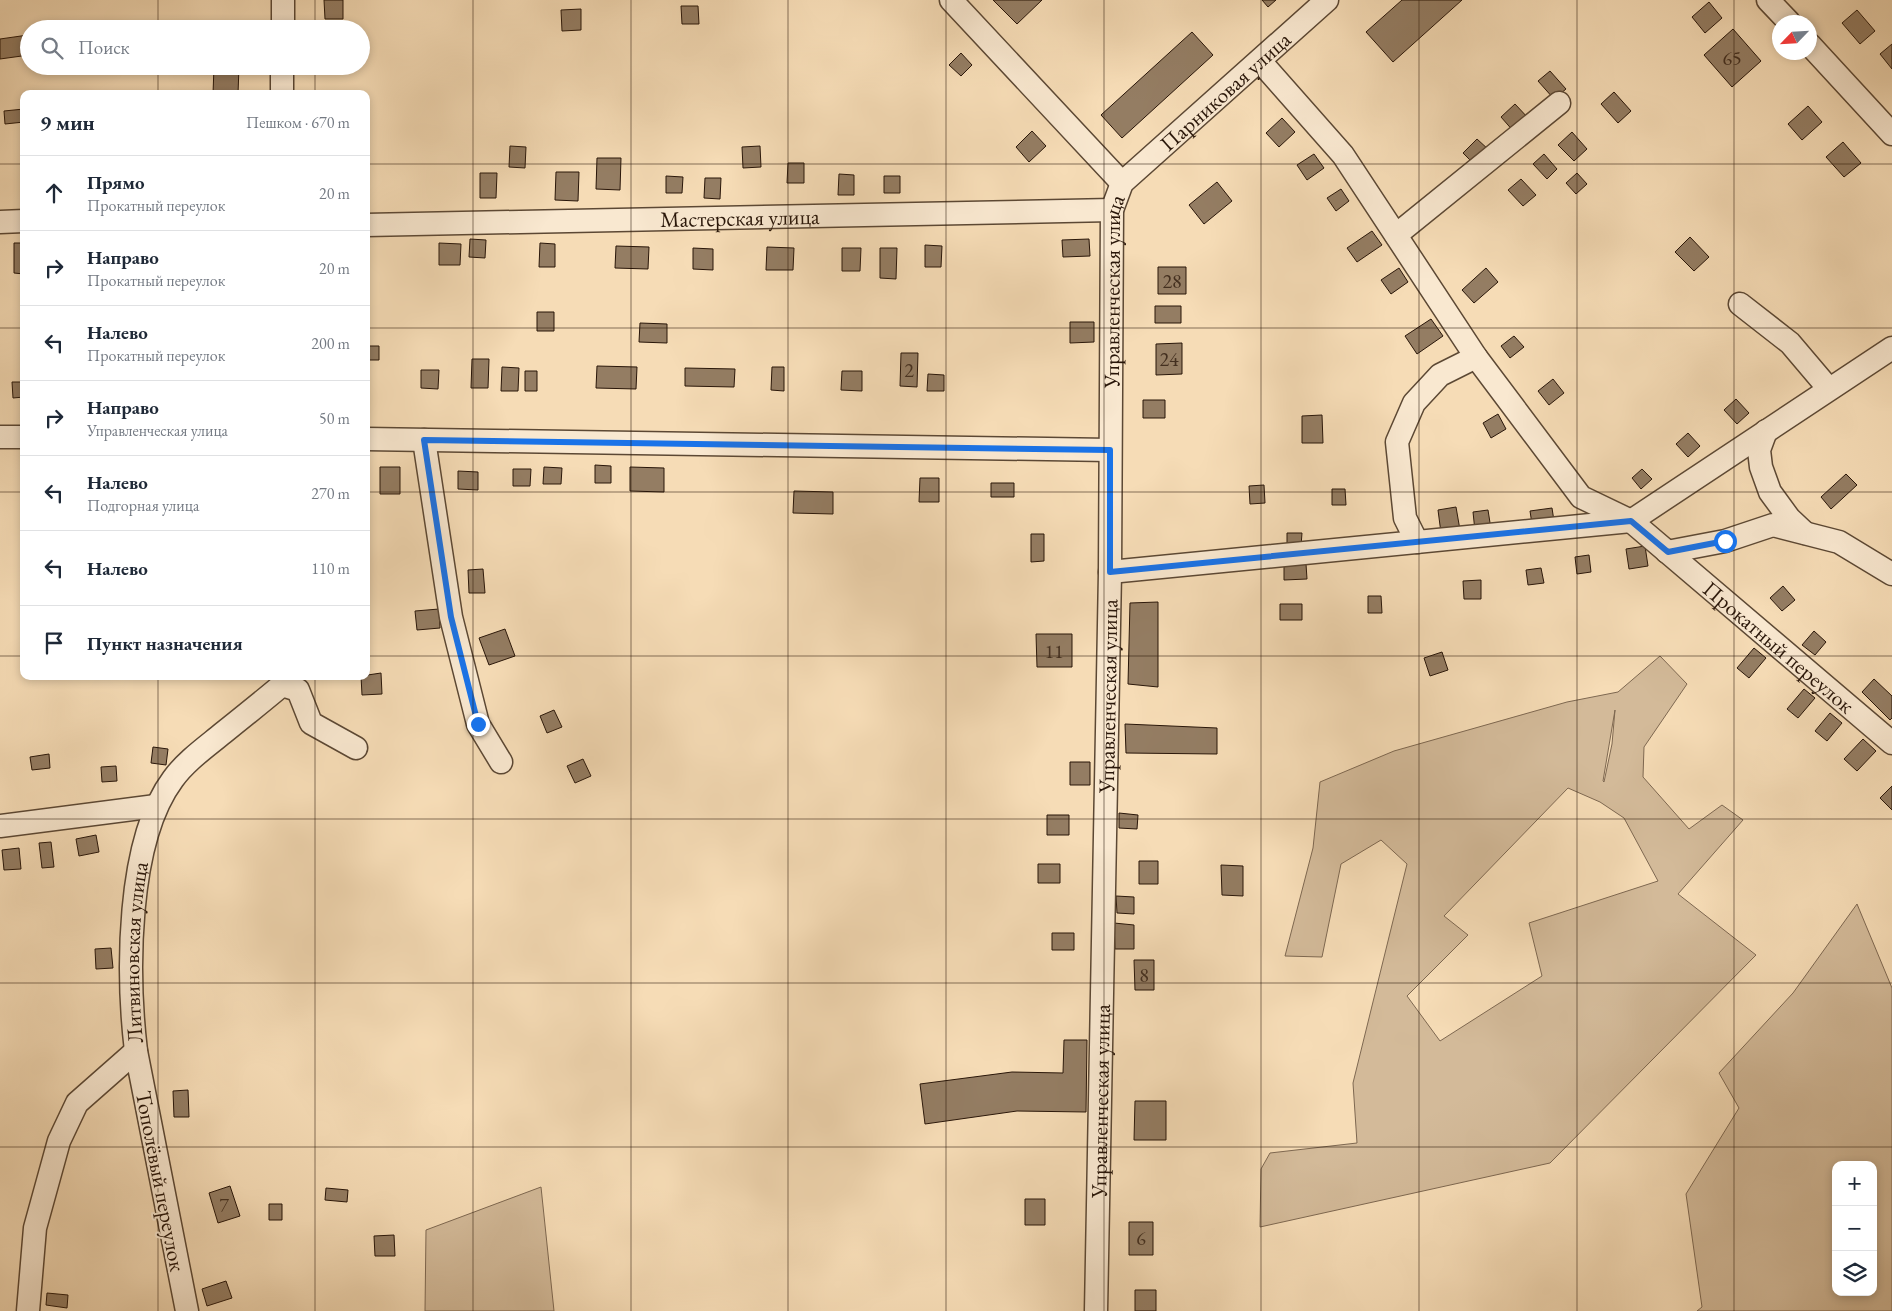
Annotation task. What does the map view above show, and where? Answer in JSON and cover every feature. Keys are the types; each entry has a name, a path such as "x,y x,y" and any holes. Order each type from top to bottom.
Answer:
{"street":[{"path":"283,0 283,20"},
{"name":"Управленческая улица","path":"950,0 1122,183 1112,210 1110,572 1096,1311"},
{"name":"Парниковая улица","path":"1122,183 1327,0"},
{"path":"1768,0 1782,15"},
{"path":"1817,53 1892,134"},
{"name":"Прокатный переулок","path":"1260,60 1343,155 1476,357 1581,497 1631,521 1892,743"},
{"path":"282,75 282,90"},
{"path":"1396,235 1559,103"},
{"name":"Мастерская улица","path":"370,225 1112,210"},
{"path":"0,222 20,222"},
{"path":"1740,304 1790,343 1829,389"},
{"path":"1110,572 1631,521 1892,348"},
{"path":"1417,542 1405,518 1397,442 1414,403 1440,375 1476,357"},
{"path":"1766,431 1759,450 1761,468 1770,492 1789,518 1804,533"},
{"path":"0,437 20,437"},
{"path":"370,438 1110,450"},
{"path":"424,440 451,617 478,724 501,762"},
{"name":"Прокатный переулок","path":"1668,552 1725,541 1773,525 1839,542 1892,574"},
{"path":"283,680 298,690 311,723 356,748"},
{"name":"Литвиновская улица","path":"28,1311 35,1228 59,1141 77,1103 136,1051 131,1009 132,944 138,868 156,806 174,778 199,752 283,680"},
{"path":"0,826 156,806"},
{"name":"Тополёвый переулок","path":"136,1051 187,1311"}],"shaded area":[{"path":"1660,656 1687,684 1644,747 1643,777 1689,829 1722,805 1743,820 1678,894 1756,955 1550,1163 1260,1227 1261,1169 1270,1153 1357,1143 1353,1083 1407,864 1381,840 1341,864 1322,957 1285,956 1313,848 1320,782 1394,751 1567,702 1618,692","holes":["1615,710 1612,744 1604,782 1603,781","1568,788 1600,802 1624,818 1658,881 1529,923 1542,976 1440,1041 1407,996 1468,935 1444,916"]},
{"path":"1857,904 1892,988 1892,1311 1697,1311 1702,1307 1686,1194 1739,1108 1719,1073 1793,993"},
{"path":"541,1187 554,1311 425,1311 426,1230"}],"building":[{"path":"324,0 343,0 343,19 325,19"},
{"path":"993,0 1042,0 1017,24"},
{"path":"1262,0 1276,0 1268,7"},
{"path":"1402,0 1462,0 1393,62 1366,32"},
{"path":"1709,2 1722,18 1705,33 1692,17"},
{"path":"681,6 698,6 699,24 682,24"},
{"path":"581,9 581,30 562,31 561,10"},
{"path":"1857,10 1875,31 1860,44 1842,23"},
{"path":"1733,29 1761,61 1732,87 1704,55"},
{"path":"1192,32 1213,55 1122,138 1101,115"},
{"path":"20,36 20,56 0,59 0,39"},
{"path":"1892,44 1892,69 1880,54"},
{"path":"961,53 972,65 961,76 949,65"},
{"path":"1550,71 1566,89 1554,99 1538,81"},
{"path":"214,75 239,75 238,90 213,90"},
{"path":"1614,92 1631,111 1618,123 1601,104"},
{"path":"1515,104 1530,120 1515,133 1501,117"},
{"path":"1808,106 1822,122 1802,140 1788,124"},
{"path":"20,109 20,122 5,124 4,111"},
{"path":"1282,118 1295,132 1279,147 1266,133"},
{"path":"1032,131 1046,146 1029,162 1016,147"},
{"path":"1572,132 1587,149 1574,161 1558,145"},
{"path":"1477,139 1489,150 1475,165 1463,153"},
{"path":"1843,142 1861,163 1844,177 1826,157"},
{"path":"510,146 526,147 525,168 509,167"},
{"path":"760,146 761,167 743,168 742,147"},
{"path":"1314,154 1324,168 1307,180 1297,165"},
{"path":"1544,154 1557,169 1547,179 1533,164"},
{"path":"597,158 621,158 620,190 596,189"},
{"path":"788,163 804,163 804,183 787,183"},
{"path":"556,172 579,172 578,201 555,200"},
{"path":"480,173 497,173 496,198 480,198"},
{"path":"1577,173 1587,184 1576,194 1566,183"},
{"path":"839,174 854,175 854,195 838,195"},
{"path":"666,176 683,177 682,193 666,193"},
{"path":"884,176 900,176 900,193 884,193"},
{"path":"705,178 721,178 720,199 704,198"},
{"path":"1521,179 1536,195 1523,206 1508,190"},
{"path":"1217,182 1232,201 1204,224 1189,205"},
{"path":"1341,189 1349,201 1336,211 1327,198"},
{"path":"1372,231 1382,245 1357,262 1347,248"},
{"path":"1690,237 1709,257 1694,271 1675,252"},
{"path":"470,239 486,240 485,258 469,257"},
{"path":"1089,239 1090,256 1063,257 1062,240"},
{"path":"14,243 20,243 20,274 14,273"},
{"path":"439,243 461,244 460,265 439,265"},
{"path":"540,243 555,244 555,267 539,267"},
{"path":"925,245 942,246 941,267 925,267"},
{"path":"616,246 649,247 648,269 615,268"},
{"path":"767,247 794,248 793,270 766,270"},
{"path":"693,248 713,249 713,270 693,269"},
{"path":"842,248 861,248 860,271 842,271"},
{"path":"880,248 897,248 896,279 880,278"},
{"path":"1158,267 1186,267 1186,294 1158,294"},
{"path":"1399,268 1408,282 1391,294 1381,280"},
{"path":"1486,268 1498,282 1474,303 1462,290"},
{"path":"1155,306 1181,306 1181,323 1155,323"},
{"path":"537,312 554,312 554,331 537,331"},
{"path":"1431,319 1443,336 1417,354 1405,336"},
{"path":"1070,322 1094,322 1094,342 1070,343"},
{"path":"640,323 667,324 667,343 639,342"},
{"path":"1514,336 1524,347 1510,358 1501,346"},
{"path":"1182,343 1182,374 1156,375 1156,344"},
{"path":"370,346 379,346 379,360 370,360"},
{"path":"901,353 918,353 917,387 900,386"},
{"path":"472,359 489,359 488,388 471,388"},
{"path":"597,366 637,367 636,389 596,388"},
{"path":"502,367 519,368 518,391 501,391"},
{"path":"772,367 784,367 784,391 771,390"},
{"path":"685,368 735,369 734,387 685,386"},
{"path":"421,370 439,370 438,389 421,388"},
{"path":"525,371 537,371 537,391 525,391"},
{"path":"842,371 862,371 862,391 841,390"},
{"path":"928,374 944,375 944,391 927,391"},
{"path":"1553,379 1564,393 1549,405 1538,391"},
{"path":"12,382 20,382 20,397 13,398"},
{"path":"1736,399 1749,413 1737,424 1724,410"},
{"path":"1143,400 1165,400 1165,418 1143,418"},
{"path":"1498,414 1506,429 1491,438 1483,423"},
{"path":"1322,415 1323,443 1302,443 1302,416"},
{"path":"1688,433 1700,446 1688,457 1676,444"},
{"path":"595,465 611,466 611,483 595,483"},
{"path":"380,467 400,467 400,494 380,494"},
{"path":"544,467 562,468 561,484 543,484"},
{"path":"630,467 664,468 664,492 630,491"},
{"path":"513,469 531,469 530,486 513,486"},
{"path":"1642,469 1652,479 1641,489 1632,478"},
{"path":"458,471 478,472 478,490 458,489"},
{"path":"1846,474 1857,485 1831,509 1821,497"},
{"path":"920,478 939,478 939,502 919,502"},
{"path":"991,483 1014,483 1014,497 991,497"},
{"path":"1264,485 1265,503 1250,504 1249,486"},
{"path":"1332,489 1345,489 1346,505 1332,505"},
{"path":"794,491 833,492 833,514 793,513"},
{"path":"1456,507 1460,530 1441,533 1438,510"},
{"path":"1552,508 1554,521 1532,524 1530,511"},
{"path":"1488,510 1491,529 1475,531 1473,512"},
{"path":"1287,533 1302,533 1301,546 1287,545"},
{"path":"1031,534 1044,534 1044,561 1031,562"},
{"path":"1645,546 1648,566 1629,569 1626,549"},
{"path":"1589,555 1591,572 1577,574 1575,557"},
{"path":"1306,564 1307,579 1284,580 1284,565"},
{"path":"1541,568 1544,583 1528,585 1526,570"},
{"path":"483,569 485,593 469,593 468,570"},
{"path":"1481,580 1481,599 1464,599 1463,581"},
{"path":"1783,586 1795,600 1782,611 1770,598"},
{"path":"1368,596 1381,596 1382,613 1368,613"},
{"path":"1158,602 1158,687 1128,684 1130,603"},
{"path":"1280,604 1302,604 1302,620 1280,620"},
{"path":"439,609 440,628 417,630 415,611"},
{"path":"505,629 515,656 489,665 479,638"},
{"path":"1814,631 1826,642 1815,655 1802,645"},
{"path":"1036,634 1072,634 1072,667 1037,667"},
{"path":"1754,648 1766,658 1749,678 1737,668"},
{"path":"1442,652 1448,670 1430,676 1424,658"},
{"path":"381,673 382,694 362,695 361,680 370,680 370,675"},
{"path":"1874,679 1892,696 1892,718 1890,720 1862,692"},
{"path":"1804,689 1815,698 1798,718 1787,709"},
{"path":"554,710 562,727 547,733 540,716"},
{"path":"1830,713 1842,723 1827,741 1815,731"},
{"path":"1125,724 1217,728 1217,754 1126,753"},
{"path":"1863,739 1876,751 1857,771 1844,759"},
{"path":"153,747 168,749 166,765 151,763"},
{"path":"49,754 50,768 32,770 30,757"},
{"path":"583,759 591,776 575,783 567,766"},
{"path":"1070,762 1090,762 1090,785 1070,785"},
{"path":"116,766 117,781 102,782 101,767"},
{"path":"1892,786 1892,810 1880,798"},
{"path":"1119,813 1138,815 1137,829 1119,828"},
{"path":"1047,815 1069,815 1069,835 1047,835"},
{"path":"96,835 99,852 79,856 76,839"},
{"path":"51,842 54,867 42,868 39,843"},
{"path":"19,848 21,869 4,870 2,850"},
{"path":"1139,861 1158,861 1158,884 1139,884"},
{"path":"1038,864 1060,864 1060,883 1038,883"},
{"path":"1221,865 1243,866 1243,896 1222,895"},
{"path":"1116,896 1134,897 1134,914 1117,913"},
{"path":"1114,923 1134,925 1134,949 1115,949"},
{"path":"1052,933 1074,933 1074,950 1052,950"},
{"path":"111,948 113,968 96,969 95,949"},
{"path":"1134,960 1154,960 1154,990 1135,990"},
{"path":"1064,1040 1087,1040 1086,1112 1017,1111 925,1124 920,1084 1012,1072 1063,1073"},
{"path":"188,1090 189,1117 174,1117 173,1091"},
{"path":"1135,1101 1166,1101 1166,1140 1134,1140"},
{"path":"230,1186 240,1216 218,1223 209,1193"},
{"path":"326,1188 348,1190 347,1202 325,1200"},
{"path":"1025,1199 1045,1199 1045,1225 1025,1225"},
{"path":"269,1204 282,1204 282,1220 269,1220"},
{"path":"1129,1222 1153,1222 1153,1255 1129,1255"},
{"path":"394,1235 395,1256 375,1256 374,1236"},
{"path":"226,1281 232,1298 207,1306 202,1289"},
{"path":"1135,1290 1156,1290 1156,1311 1135,1311"},
{"path":"47,1293 68,1295 67,1308 46,1305"}],"route":[{"path":"478,724 451,617 424,440 537,440 1110,450 1110,572 1631,521 1668,552 1725,541"}]}
